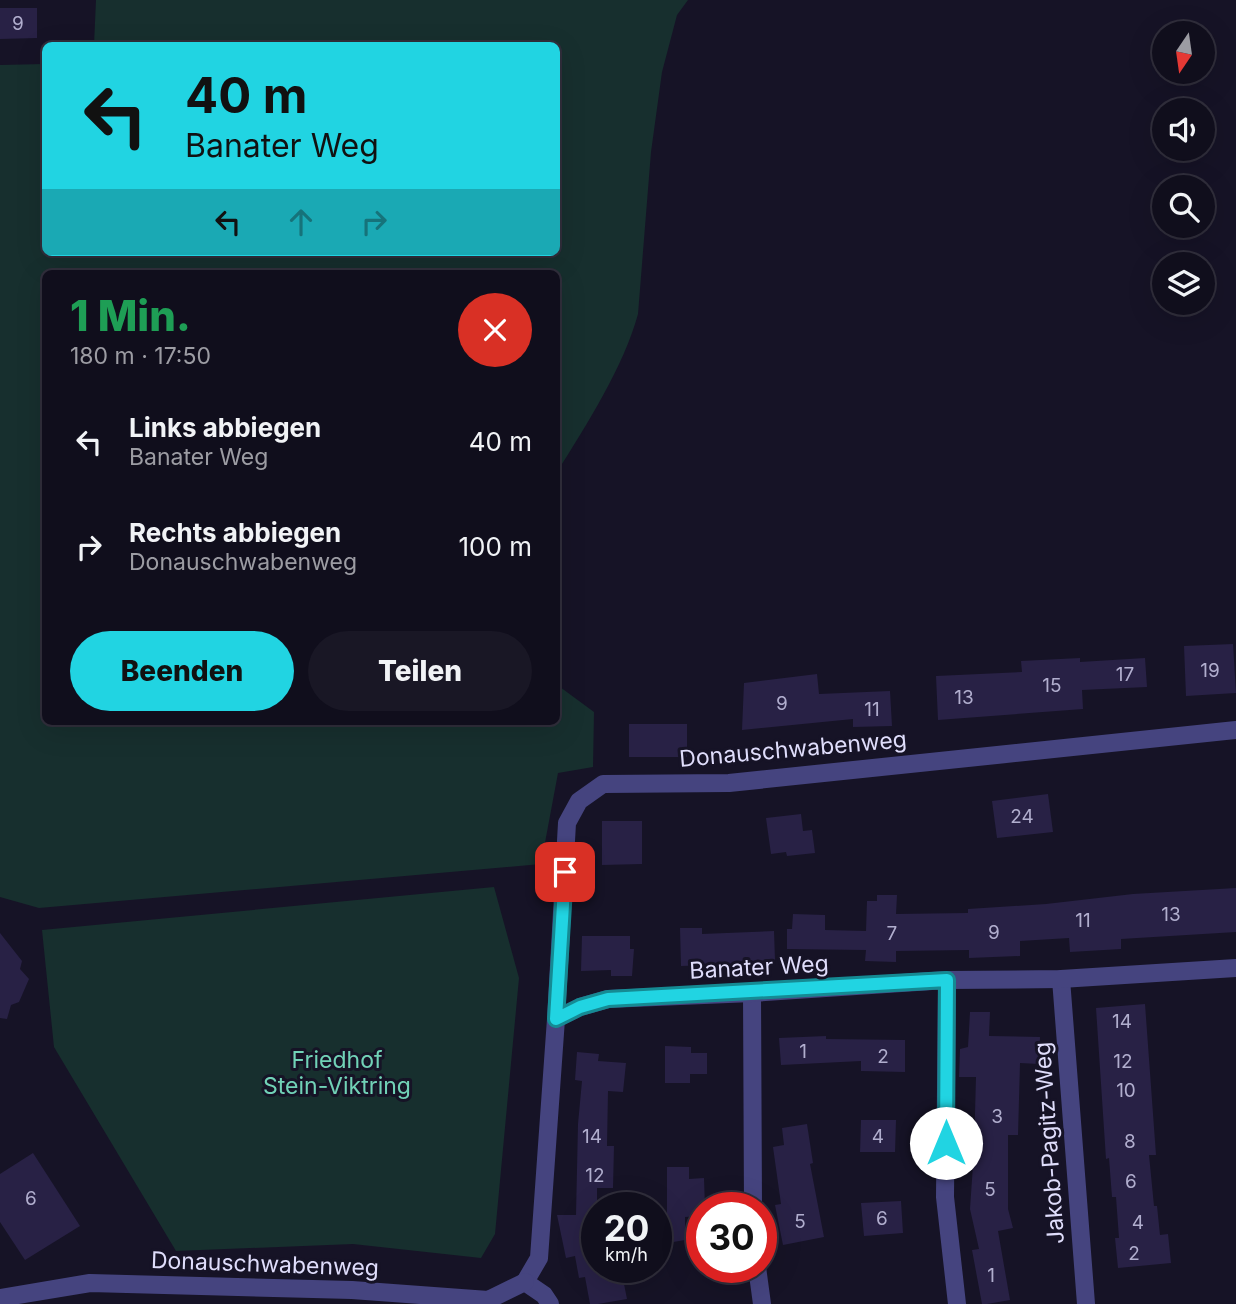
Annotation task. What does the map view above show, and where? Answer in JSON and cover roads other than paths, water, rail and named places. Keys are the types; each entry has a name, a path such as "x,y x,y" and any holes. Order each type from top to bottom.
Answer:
{"street":[{"name":"Donauschwabenweg","path":"556,1019 567,823 579,801 603,783 729,783 1236,730"},
{"name":"Banater Weg","path":"556,1019 580,1007 608,999 947,980 1061,979 1236,968"},
{"name":"Jakob-Pagitz-Weg","path":"1061,979 1086,1304"},
{"path":"947,980 945,1197 957,1304"},
{"path":"752,993 753,1192"},
{"path":"550,1304 544,1295 525,1282 539,1258 556,1019"},
{"name":"Donauschwabenweg","path":"0,1298 90,1283 352,1290 488,1300 525,1282"},
{"path":"759,1283 762,1304"}],"park label":[{"name":"Friedhof Stein-Viktring","path":"337,1073"}]}
